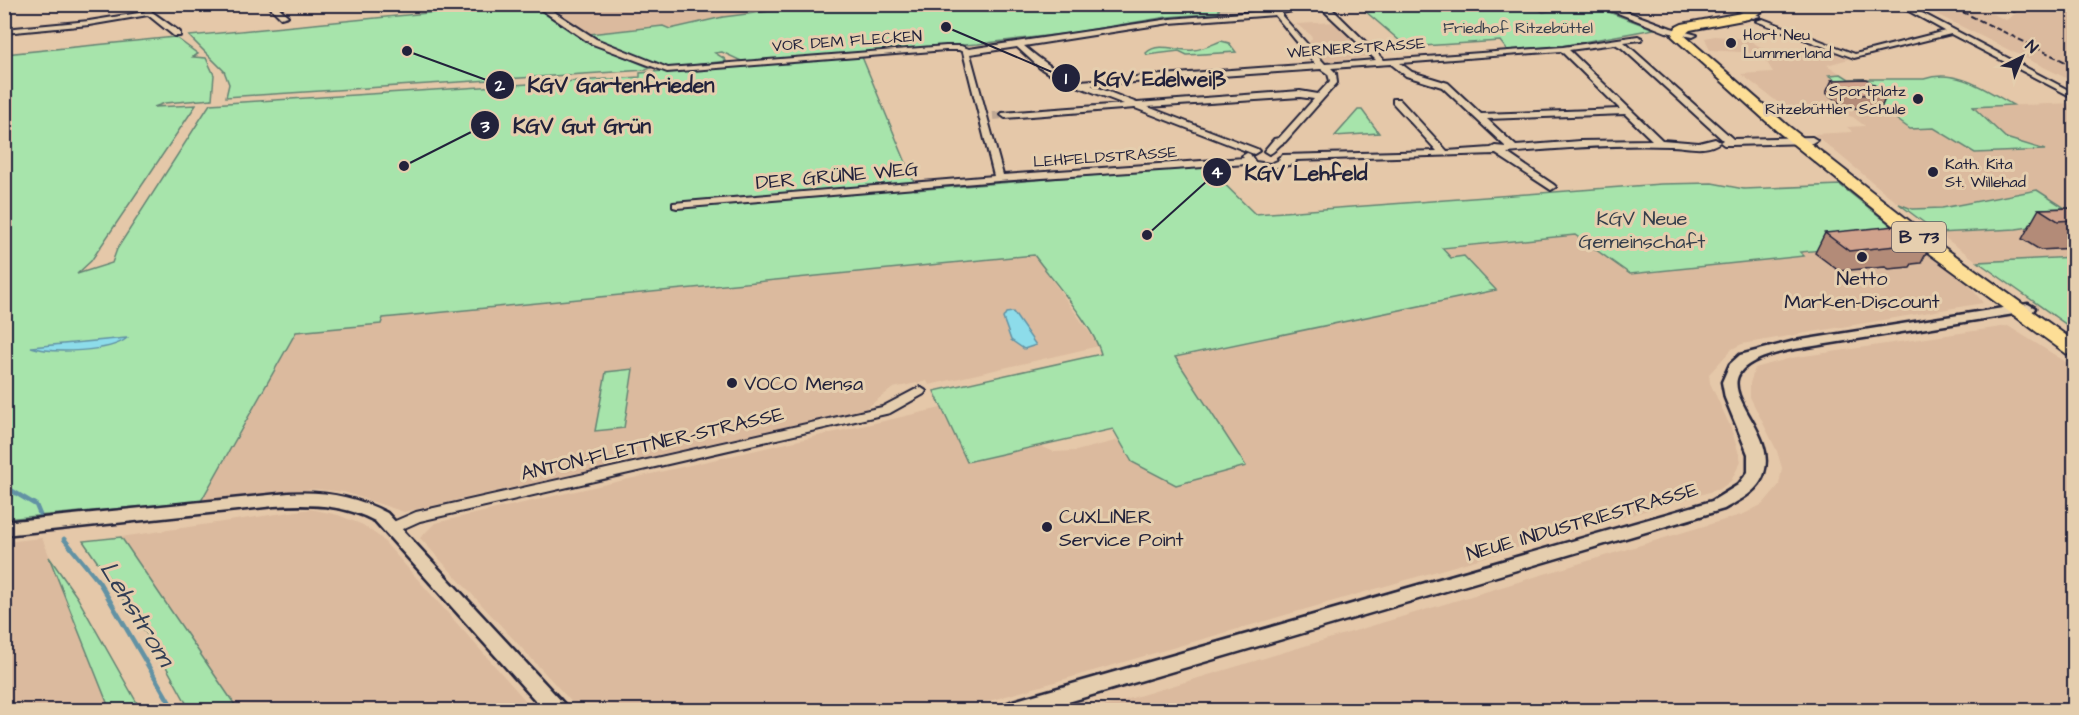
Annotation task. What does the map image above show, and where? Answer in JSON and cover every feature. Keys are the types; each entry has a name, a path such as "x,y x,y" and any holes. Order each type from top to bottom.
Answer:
{"main road":[{"path":"1693,35 1702,28 1756,17 1776,6"},
{"path":"1678,32 1691,26 1756,17"},
{"name":"B 73","path":"1678,32 1682,41 1693,51 1806,140"},
{"name":"B 73","path":"1693,35 1692,40 1696,45 1929,245 2022,309 2074,350"},
{"name":"B 73","path":"2022,309 2074,340"}],"street":[{"path":"144,4 149,13 177,34"},
{"name":"VOR DEM FLECKEN","path":"540,7 593,42 667,70 946,48 961,48 968,52 1170,21 1279,12 1317,4"},
{"path":"1322,4 1381,61"},
{"path":"1598,4 1678,32 1693,35"},
{"path":"1728,4 1854,56 1950,32"},
{"path":"1899,4 2074,96"},
{"path":"2007,4 2016,9"},
{"path":"272,5 284,16"},
{"path":"1018,44 1050,71 1077,84 1227,142 1231,147 1250,155 1264,167 1277,166 1278,156 1284,144 1282,140 1334,80 1332,73 1278,17 1279,12"},
{"path":"4,31 89,23 149,13"},
{"name":"WERNERSTRASSE","path":"1077,84 1563,49 1638,38"},
{"path":"1616,41 1625,46 1731,142"},
{"path":"1563,49 1660,143"},
{"path":"968,52 966,54 999,178"},
{"path":"1393,61 1409,74 1445,85 1512,148"},
{"path":"1005,115 1300,94 1320,97"},
{"path":"1396,101 1443,152"},
{"path":"1479,117 1625,111"},
{"path":"982,117 993,116"},
{"path":"1250,155 1278,156 1305,162 1313,159 1443,152 1476,153 1497,149 1581,144 1672,143 1691,145 1715,142 1806,140"},
{"path":"1497,149 1551,187"},
{"name":"LEHFELDSTRASSE","path":"999,178 1250,155"},
{"name":"DER GRÜNE WEG","path":"677,206 999,178"},
{"name":"NEUE INDUSTRIESTRASSE","path":"1013,711 1728,501 1747,488 1758,466 1756,446 1734,398 1730,381 1735,367 1746,358 1757,353 1802,345 2022,309"},
{"name":"ANTON-FLETTNER-STRASSE","path":"391,529 416,517 886,410 920,391"},
{"path":"4,529 223,506 242,507 307,501 328,502 346,507 391,529 557,711"}],"shaded area":[{"path":"790,4 794,8 723,17 669,29 662,26 589,34 545,5"},
{"path":"1918,5 1973,5 2006,20 2021,10 2010,5 2074,5 2074,82"},
{"path":"1337,22 1373,56 1325,62 1309,43 1311,35 1296,24"},
{"path":"1715,36 1748,39 1768,52 1799,56 1822,49 1849,59 1827,65 1841,74 1830,75 1910,129 1934,128 1975,153 2043,150 2006,138 1973,107 2074,103 2074,214 2037,190 1942,208 1912,209 1899,204 1814,134 1853,132 1847,127 1865,126 1853,117 1838,113 1792,113 1741,74 1773,72 1763,56 1770,56 1769,54 1710,50 1705,38"},
{"path":"2074,221 2074,257 1978,262 1938,233 2016,229"},
{"path":"1575,235 1631,274 1803,255 1799,252 1912,242 1970,286 1983,303 1742,344 1732,349 1709,374 1710,383 1731,428 1741,461 1731,481 1720,489 958,710 579,710 420,538 435,523 941,408 967,462 1041,446 1054,452 1076,451 1119,440 1132,462 1176,485 1246,465 1175,358 1495,290 1442,249"},
{"path":"1034,255 1099,346 929,385 927,381 893,388 865,409 404,512 344,492 315,489 201,501 296,332 381,324 383,318 503,305"},
{"path":"2008,326 2074,367 2074,710 1092,710 1744,514 1763,504 1779,485 1782,468 1777,451 1750,397 1750,383 1755,368 1791,358"},
{"path":"311,509 338,515 363,525 381,538 534,710 238,710 121,537"},
{"path":"42,538 111,710 5,710 5,542"}],"green space":[{"name":"KGV Neue Gemeinschaft","path":"790,4 1199,4 1233,5 1235,8 1219,8 1219,13 1167,17 1071,33 978,44 860,52 914,182 915,190 1206,166 1255,214 1661,184 1712,183 1744,189 1840,185 1912,242 1800,252 1804,256 1630,274 1575,235 1442,248 1451,258 1464,256 1496,290 1175,357 1246,466 1176,485 1132,462 1113,429 967,462 934,391 1101,354 1097,342 1072,303 1034,255 383,318 381,324 296,332 201,501 5,519 5,54 175,37 198,54 193,57 206,58 214,75 212,99 165,103 154,107 196,105 91,261 77,274 112,263 117,249 210,104 640,77 640,73 748,64 722,52 715,53 726,61 671,68 608,45 589,34 663,26 670,29 723,17 794,8"},
{"name":"Friedhof Ritzebüttel","path":"1529,4 1543,12 1590,5 1654,29 1561,46 1507,50 1500,41 1407,47 1358,5"},
{"path":"510,5 532,5 591,43 651,68 226,97 229,84 224,71 189,36"},
{"path":"1221,41 1229,43 1236,52 1187,55 1179,51 1147,55 1146,53 1163,47 1196,50"},
{"name":"Sportplatz Ritzebüttler Schule","path":"1841,74 1849,79 1924,79 1948,76 1970,82 2013,105 1973,107 2006,138 2045,150 1975,153 1934,128 1910,129 1881,108 1847,108 1848,88 1829,75"},
{"path":"1358,110 1362,110 1379,133 1335,136"},
{"path":"2037,190 2074,214 2074,221 2016,229 1938,233 1899,204 1912,209 1942,208"},
{"path":"2074,257 2074,330 1978,262"},
{"path":"633,369 624,428 595,431 606,372"},
{"path":"121,537 238,710 190,710 153,643 83,541"},
{"path":"49,557 77,597 141,710 110,710"}],"water":[{"path":"1013,312 1036,345 1024,349 1011,340 1003,318 1006,313"},
{"path":"127,338 119,343 95,349 53,351 31,347"}],"building":[{"path":"1866,79 1887,94 1853,95 1832,80"},
{"path":"2074,208 2074,220 2058,221 2039,209"},
{"path":"1906,225 1932,242 1916,244 1921,247 1900,249 1896,246 1849,251 1825,233"}],"waterway":[{"name":"Lehstrom","path":"4,486 36,505 41,517"},
{"name":"Lehstrom","path":"64,539 99,582 174,710"}],"tunnel":[{"path":"993,116 1005,115"}],"railway":[{"path":"1946,4 2074,66"},
{"path":"2058,4 2074,12"}],"place":[{"name":"KGV Edelweiß","path":"946,27"},
{"name":"Hort Neu Lummerland","path":"1731,43"},
{"name":"KGV Gartenfrieden","path":"407,51"},
{"name":"Sportplatz Ritzebüttler Schule","path":"1918,99"},
{"name":"KGV Gut Grün","path":"404,166"},
{"name":"Kath. Kita St. Willehad","path":"1933,172"},
{"name":"KGV Lehfeld","path":"1147,235"},
{"name":"Netto Marken-Discount","path":"1862,257"},
{"name":"VOCO Mensa","path":"732,383"},
{"name":"CUXLINER Service Point","path":"1047,527"}]}
